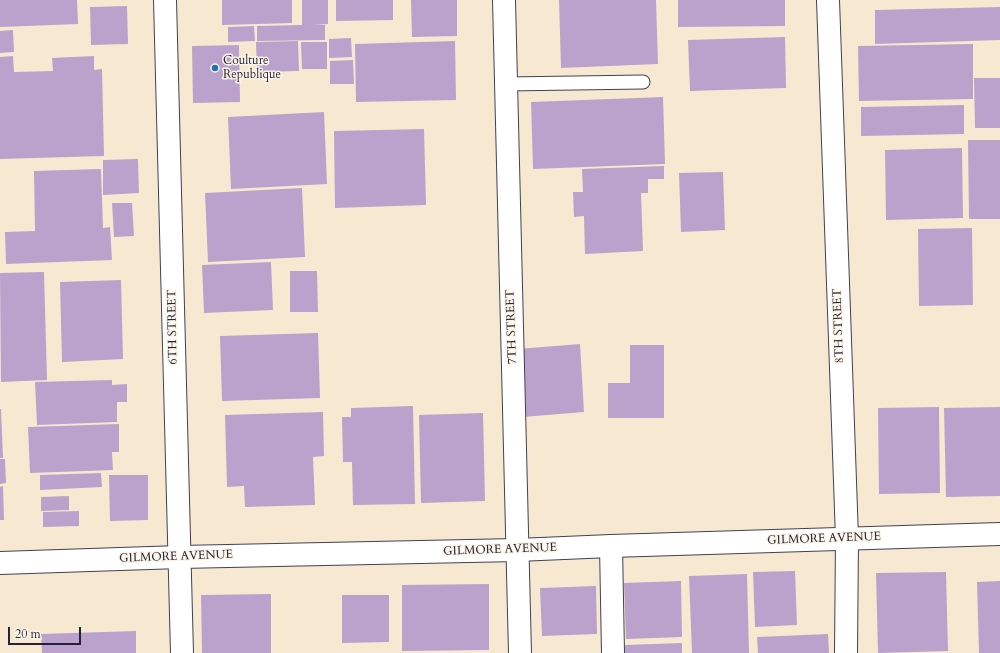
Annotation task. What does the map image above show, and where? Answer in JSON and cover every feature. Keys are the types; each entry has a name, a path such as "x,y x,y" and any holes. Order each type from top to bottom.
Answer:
{"street":[{"name":"6TH STREET","path":"165,0 182,653"},
{"name":"7TH STREET","path":"504,0 520,653"},
{"name":"8TH STREET","path":"828,0 847,538 846,653"},
{"name":"GILMORE AVENUE","path":"0,563 180,557 517,550 1000,534"},
{"path":"611,546 613,653"}],"lane":[{"path":"506,84 643,82"}],"building":[{"path":"0,0 77,0 78,24 0,27"},
{"path":"222,0 292,0 292,23 222,25"},
{"path":"302,0 328,0 328,24 314,25 325,25 325,40 257,41 257,26 302,25"},
{"path":"336,0 393,0 393,20 336,21"},
{"path":"411,0 457,0 457,36 412,37"},
{"path":"559,0 656,0 658,64 561,68"},
{"path":"678,0 785,0 785,26 678,27"},
{"path":"127,6 128,44 91,45 90,7"},
{"path":"1000,7 1000,40 875,44 875,10"},
{"path":"254,26 255,41 228,42 228,27"},
{"path":"13,30 14,52 0,53 0,31"},
{"path":"785,37 786,88 690,91 688,40"},
{"path":"351,38 352,57 329,58 329,39"},
{"path":"298,41 299,71 257,72 256,42"},
{"path":"455,41 456,100 356,102 355,44"},
{"path":"301,42 327,42 327,69 302,69"},
{"path":"973,44 973,99 859,101 858,46"},
{"path":"239,45 240,102 193,103 192,46"},
{"path":"13,56 14,72 53,71 52,58 94,56 94,70 102,69 104,156 0,159 0,57"},
{"path":"353,60 354,84 330,84 330,61"},
{"path":"974,78 1000,78 1000,128 975,128"},
{"path":"663,97 665,164 533,169 531,102"},
{"path":"964,105 964,134 861,136 861,107"},
{"path":"324,112 327,184 231,189 228,117"},
{"path":"424,129 426,205 335,208 334,131"},
{"path":"968,140 1000,140 1000,219 969,219"},
{"path":"962,148 963,218 886,220 885,150"},
{"path":"138,159 139,193 103,195 103,160"},
{"path":"664,166 664,179 648,179 648,193 641,193 643,251 585,254 584,216 574,217 573,192 583,192 582,169"},
{"path":"101,169 103,228 110,227 112,260 6,264 5,232 35,231 34,171"},
{"path":"723,172 725,230 681,232 679,173"},
{"path":"302,188 305,257 208,262 205,193"},
{"path":"112,203 132,203 134,236 114,237"},
{"path":"972,228 973,305 919,306 918,229"},
{"path":"271,262 273,310 204,313 202,265"},
{"path":"290,271 317,271 318,312 290,312"},
{"path":"44,272 47,380 1,382 0,273"},
{"path":"121,280 123,359 62,362 60,282"},
{"path":"318,333 320,398 222,401 220,336"},
{"path":"580,344 584,412 523,417 518,349"},
{"path":"630,345 664,345 664,418 608,418 608,383 630,383"},
{"path":"112,380 112,385 127,384 127,402 117,402 117,422 37,425 35,382"},
{"path":"413,406 415,504 353,505 352,462 343,462 342,417 351,417 351,408"},
{"path":"939,407 940,493 879,494 878,408"},
{"path":"1000,407 1000,496 946,497 944,408"},
{"path":"1,409 3,458 0,458"},
{"path":"323,412 324,456 313,457 315,505 245,507 244,486 227,487 225,415"},
{"path":"483,413 485,501 421,503 419,415"},
{"path":"119,424 119,452 112,452 113,470 30,473 28,427"},
{"path":"0,459 5,459 6,483 0,484"},
{"path":"101,473 102,487 40,490 40,475"},
{"path":"109,475 148,475 148,520 110,521"},
{"path":"3,486 4,520 0,520 0,487"},
{"path":"69,496 69,510 41,511 41,497"},
{"path":"79,511 79,526 43,527 43,512"},
{"path":"795,571 797,625 755,627 753,572"},
{"path":"946,572 948,651 878,653 876,573"},
{"path":"747,574 749,653 692,653 689,576"},
{"path":"681,581 682,637 626,639 624,583"},
{"path":"1000,581 1000,653 979,653 977,582"},
{"path":"489,584 489,650 402,651 402,585"},
{"path":"596,586 597,634 542,636 540,588"},
{"path":"271,594 271,653 202,653 201,595"},
{"path":"342,595 389,595 389,642 342,643"},
{"path":"136,631 136,653 42,653 41,634"},
{"path":"828,634 829,653 758,653 757,637"},
{"path":"682,643 682,653 625,653 625,645"}],"place":[{"name":"Coulture Republique","path":"215,68"}]}
